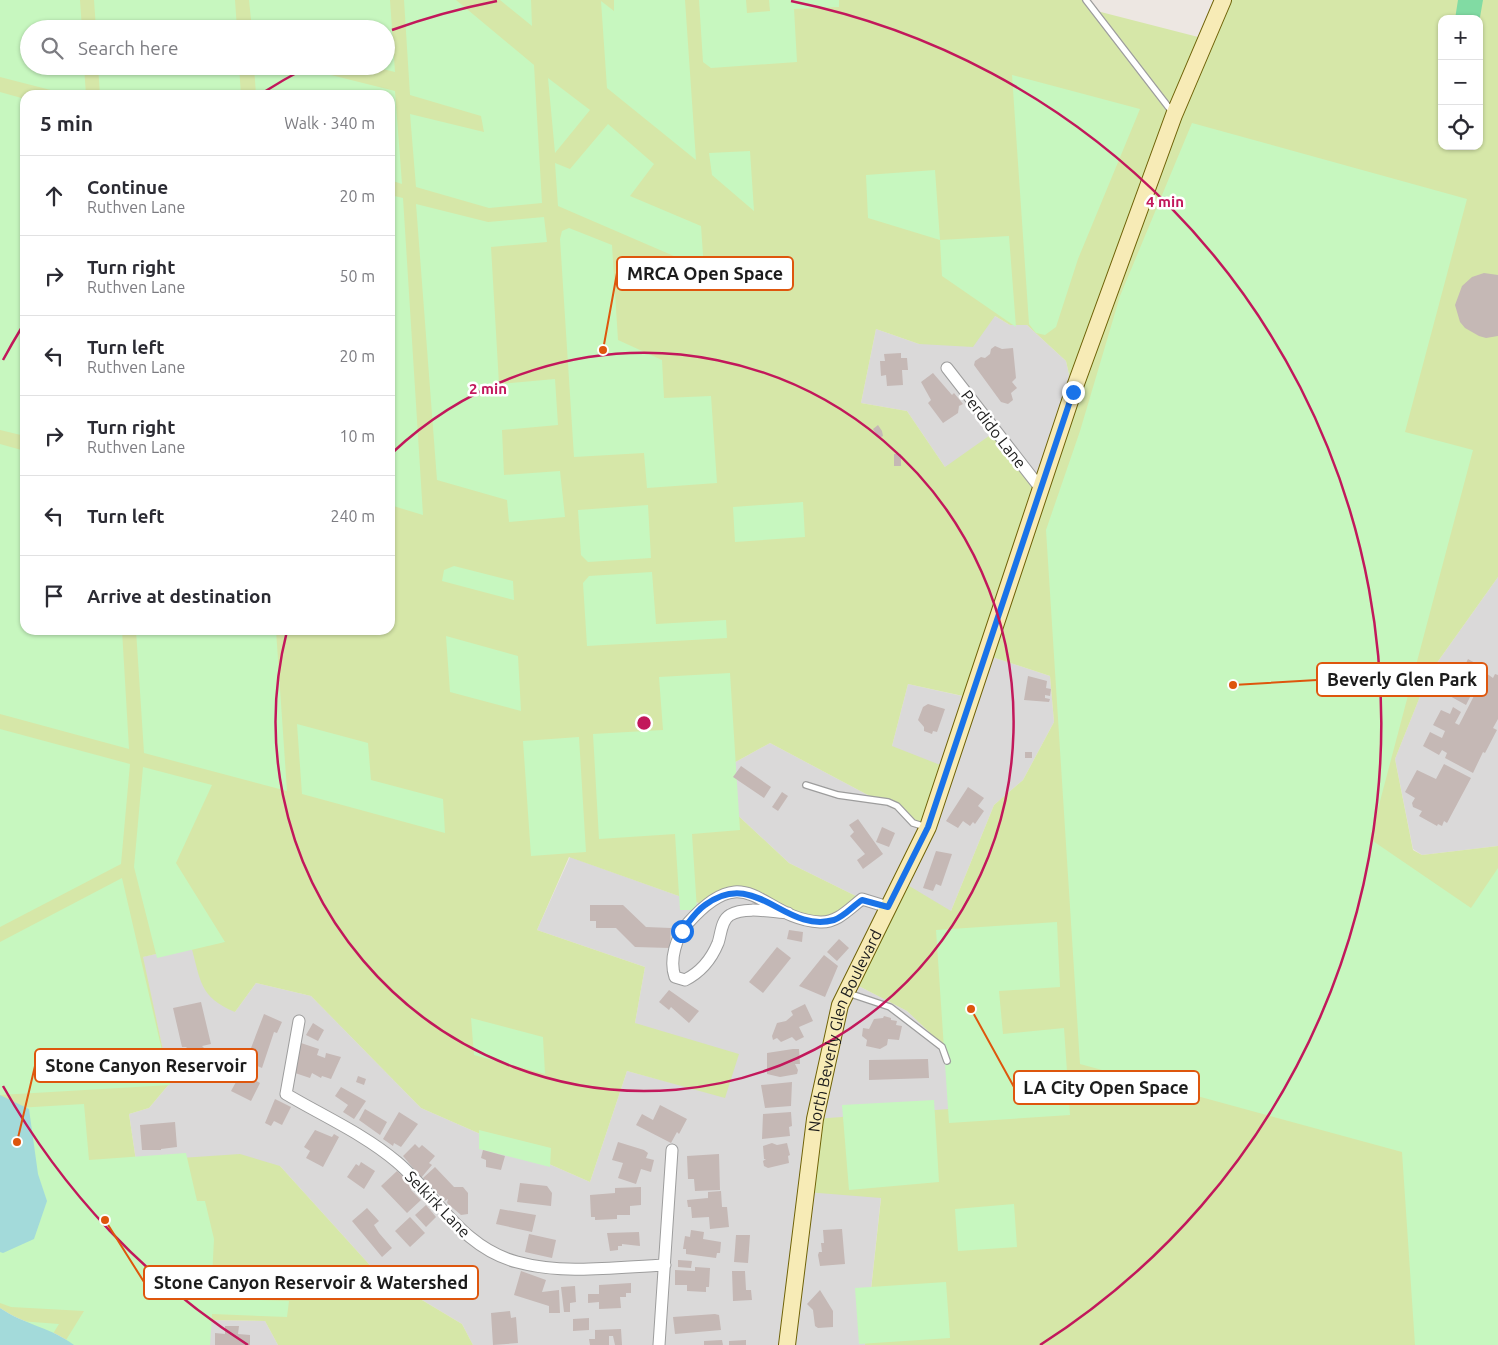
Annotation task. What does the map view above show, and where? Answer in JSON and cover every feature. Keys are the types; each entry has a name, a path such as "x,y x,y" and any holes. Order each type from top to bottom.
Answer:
{"main road":[{"name":"North Beverly Glen Boulevard","path":"787,1345 815,1119 840,1005 928,827 1073,392 1174,115 1223,0"}],"street":[{"name":"Perdido Lane","path":"947,368 1041,489"},
{"path":"788,913 750,911 730,915 725,919 718,944 708,963 698,974 685,980 675,976 672,967 682,931 704,905 724,894 743,893 762,898 797,918 821,922 837,919 862,900 888,907"},
{"name":"Selkirk Lane","path":"299,1022 286,1094 374,1144 398,1163 466,1235 489,1252 518,1262 551,1267 666,1265"},
{"path":"659,1345 666,1265 672,1150"}],"lane":[{"path":"1086,0 1174,115"},
{"path":"806,785 838,795 888,802 896,806 914,823 928,827"},
{"path":"846,992 890,1006 942,1048 947,1061"}],"shaded area":[{"path":"995,316 1010,325 1027,325 1066,361 1073,392 1041,489 945,467 907,411 861,403 876,329 919,344"},
{"path":"1498,577 1498,846 1422,855 1413,849 1395,759 1429,674"},
{"path":"986,655 1050,676 1054,722 1023,780 994,805 951,911 851,982 907,1011 947,1049 949,1110 881,1197 865,1345 473,1345 462,1324 377,1273 280,1166 136,1161 129,1114 149,1108 170,1083 142,957 191,946 235,1012 256,983 311,996 421,1108 590,1182 627,1071 725,1097 635,1023 645,967 537,930 570,857 704,905 724,894 862,899 789,863 701,781 770,743 928,827 892,746 908,684 971,698"},
{"path":"204,1320 265,1321 278,1345 203,1345"}],"green space":[{"path":"0,0 1086,0 1093,10 1206,39 1223,0 1498,0 1498,577 1429,674 1395,759 1413,850 1422,855 1498,846 1498,1345 865,1345 881,1198 806,1192 815,1119 949,1109 947,1049 907,1011 851,982 901,881 951,911 994,805 1023,780 1054,722 1050,676 986,655 972,698 908,684 892,746 948,768 928,827 770,743 701,781 789,863 862,899 821,922 743,893 704,905 569,857 537,930 645,967 635,1023 739,1054 725,1098 627,1071 590,1182 421,1108 311,996 256,983 235,1012 214,1000 208,994 200,978 191,946 143,957 170,1083 149,1108 129,1114 136,1161 240,1154 280,1166 377,1273 462,1324 473,1345 278,1345 265,1321 205,1320 74,1345 56,1334 0,1308","holes":["995,316 1010,325 1027,325 1066,361 1073,392 1041,489 996,431 945,467 907,411 861,403 876,329 919,344 973,347"]},
{"path":"0,0 80,0 81,20 20,20 20,75 85,75 86,90 51,90 0,77"},
{"path":"94,0 235,0 236,20 95,20"},
{"path":"249,0 390,0 391,20 251,20"},
{"path":"404,0 456,0 534,65 542,203 489,208 416,187 410,114 484,132 481,116 410,95"},
{"path":"500,0 531,0 532,26"},
{"path":"614,0 685,0 696,160 607,88 601,1 614,11"},
{"path":"699,0 746,0 747,13 770,11 769,0 839,0 839,7 794,9 797,62 711,68 703,62"},
{"path":"1458,0 1483,0 1480,15 1456,15"},
{"path":"99,75 240,75 241,90 100,90"},
{"path":"255,75 331,75 391,90 256,90"},
{"path":"1012,75 1140,109 1078,259 1056,327 1045,335 1036,333 1029,324"},
{"path":"548,78 590,110 555,153"},
{"path":"395,91 402,184 395,182"},
{"path":"0,92 20,98 20,435 0,430"},
{"path":"1192,123 1467,199 1405,432 1473,450 1370,839 1471,908 1498,868 1498,1345 1415,1345 1402,1152 1080,1064 1046,530 1080,431 1120,296"},
{"path":"608,124 654,164 630,196 701,226 704,269 558,206 555,163 570,169"},
{"path":"750,151 754,211 712,175 709,153"},
{"path":"935,170 940,240 868,218 866,175"},
{"path":"395,196 403,198 423,515 395,507"},
{"path":"416,204 488,222 544,217 547,242 491,247 499,384 555,379 558,425 502,430 504,475 560,471 565,517 509,522 507,500 437,480"},
{"path":"569,228 612,245 618,340 662,360 664,398 711,396 717,483 647,488 644,453 574,457 560,239 562,231"},
{"path":"1009,236 1016,327 942,276 940,240"},
{"path":"0,444 20,450 20,635 122,635 129,749 0,714"},
{"path":"803,502 805,537 735,542 733,507"},
{"path":"648,505 651,558 588,562 581,555 578,510"},
{"path":"454,566 513,581 514,600 442,581 444,570"},
{"path":"652,572 656,624 726,620 727,638 587,646 583,583 589,576"},
{"path":"136,635 276,635 287,791 144,753"},
{"path":"446,636 518,656 521,711 450,692"},
{"path":"730,673 740,830 692,834 697,910 680,910 675,834 599,839 593,734 663,730 659,677"},
{"path":"297,724 368,743 371,780 443,799 445,833 302,794"},
{"path":"0,729 130,764 121,864 0,927"},
{"path":"579,737 586,852 531,856 523,741"},
{"path":"143,767 212,785 176,863 225,942 157,958 134,867"},
{"path":"122,878 170,1085 0,1095 0,942"},
{"path":"1057,922 1060,987 999,991 1003,1034 1064,1028 1070,1115 949,1123 936,930"},
{"path":"471,1018 543,1037 545,1074 474,1055"},
{"path":"934,1100 939,1182 849,1190 842,1105"},
{"path":"84,1104 89,1160 186,1153 197,1201 205,1201 214,1239 211,1298 289,1301 287,1317 212,1314 210,1345 63,1345 84,1311 11,1307 0,1303 0,1109"},
{"path":"479,1130 551,1148 550,1167 479,1149"},
{"path":"1014,1204 1017,1247 958,1251 955,1209"},
{"path":"946,1282 950,1338 859,1344 855,1288"},
{"path":"6,1320 59,1324 46,1345 0,1345"}],"water":[{"path":"0,1095 29,1109 38,1174 47,1201 34,1239 3,1253 0,1252"},
{"path":"0,1308 56,1334 74,1345 0,1345"}],"building":[{"path":"1484,273 1498,275 1498,336 1486,338 1465,328 1460,322 1455,305 1462,286 1472,277"},
{"path":"995,346 1002,349 1013,348 1016,378 1012,382 1017,388 1011,393 1013,400 1008,404 1001,402 974,365 975,361 981,357 985,358 990,354 991,349"},
{"path":"901,353 901,358 907,358 908,370 902,370 903,385 887,386 886,375 881,376 880,361 885,361 884,354"},
{"path":"933,373 952,395 954,393 963,404 959,406 958,413 943,423 928,403 931,400 921,382"},
{"path":"878,425 883,436 879,438 873,429"},
{"path":"894,454 901,454 901,466 894,466"},
{"path":"1468,659 1484,668 1483,671 1493,678 1495,674 1498,675 1498,719 1493,728 1497,730 1485,753 1483,752 1473,773 1445,758 1447,753 1442,750 1439,755 1423,746 1430,732 1442,738 1445,731 1433,725 1441,710 1450,714 1453,707 1461,712 1455,723 1459,725 1476,692 1473,691 1466,705 1448,695 1457,680 1463,683 1467,677 1461,673"},
{"path":"1028,676 1047,681 1046,688 1051,689 1050,696 1045,695 1045,698 1050,699 1049,702 1024,700"},
{"path":"928,704 945,709 937,732 933,731 932,734 924,731 924,727 918,720 923,707"},
{"path":"1025,752 1032,752 1032,758 1025,758"},
{"path":"1444,764 1471,778 1447,823 1444,821 1442,826 1438,824 1437,826 1419,816 1422,811 1413,807 1412,803 1415,798 1405,792 1417,770 1436,779"},
{"path":"741,766 771,787 764,798 733,777"},
{"path":"968,787 984,798 978,806 984,811 975,824 973,822 970,826 963,821 958,828 946,821"},
{"path":"782,792 788,796 778,811 772,807"},
{"path":"858,819 883,854 863,869 857,860 865,854 850,836 854,832 849,825"},
{"path":"882,827 895,833 889,847 876,842"},
{"path":"936,851 952,854 941,886 936,884 933,891 923,888"},
{"path":"590,905 623,905 646,927 671,928 670,948 635,947 616,928 596,928 596,921 590,921"},
{"path":"789,930 803,932 802,942 787,939"},
{"path":"839,939 849,948 837,961 827,952"},
{"path":"777,947 791,958 763,993 749,982"},
{"path":"824,955 838,966 825,997 799,986"},
{"path":"669,990 699,1011 689,1023 671,1007 669,1010 659,1002"},
{"path":"201,1002 211,1044 202,1046 204,1048 199,1054 206,1061 191,1072 183,1064 185,1062 182,1060 191,1052 186,1047 182,1047 173,1008"},
{"path":"805,1004 813,1021 799,1027 804,1037 796,1041 792,1037 781,1042 777,1038 773,1040 772,1036 777,1023 786,1021 793,1015 791,1011"},
{"path":"264,1014 282,1022 277,1033 274,1032 262,1068 246,1061"},
{"path":"884,1016 897,1021 896,1025 902,1026 899,1040 888,1039 887,1045 880,1049 866,1046 867,1040 862,1036 863,1028 869,1029 874,1019 883,1018"},
{"path":"313,1023 324,1030 318,1041 306,1035"},
{"path":"301,1043 319,1049 317,1055 325,1058 326,1053 341,1057 331,1079 322,1076 321,1078 312,1073 310,1078 295,1073"},
{"path":"799,1049 800,1064 795,1064 798,1070 797,1074 780,1077 767,1074 767,1053"},
{"path":"928,1059 929,1078 869,1080 869,1060"},
{"path":"241,1073 260,1083 251,1101 231,1091"},
{"path":"358,1076 366,1079 364,1085 356,1082"},
{"path":"792,1082 791,1106 765,1108 761,1085"},
{"path":"341,1087 366,1101 354,1119 343,1112 348,1105 335,1096"},
{"path":"275,1099 291,1107 282,1125 274,1121 271,1126 265,1123"},
{"path":"660,1105 687,1119 679,1134 677,1132 671,1143 636,1125 642,1114 653,1120"},
{"path":"365,1109 387,1122 380,1135 359,1120"},
{"path":"399,1112 418,1124 401,1147 394,1143 393,1146 383,1139"},
{"path":"791,1112 792,1126 789,1127 790,1136 762,1139 763,1114"},
{"path":"175,1122 177,1147 161,1150 142,1150 140,1125"},
{"path":"315,1130 332,1137 334,1134 339,1137 323,1167 306,1158 310,1151 304,1147"},
{"path":"618,1142 644,1150 648,1153 646,1158 654,1160 651,1172 641,1169 636,1184 618,1178 623,1163 612,1160"},
{"path":"772,1143 777,1145 787,1143 790,1155 788,1156 789,1163 768,1168 764,1166 763,1161 766,1159 764,1159 763,1146"},
{"path":"415,1144 419,1148 422,1145 435,1156 429,1163 432,1165 421,1178 412,1171 414,1169 403,1156"},
{"path":"483,1150 505,1156 501,1170 486,1167 486,1160 481,1158"},
{"path":"719,1154 720,1190 695,1191 694,1179 688,1179 687,1156"},
{"path":"361,1162 375,1171 364,1189 347,1177 356,1164 359,1166"},
{"path":"435,1167 454,1187 463,1187 468,1193 468,1214 461,1215 447,1203 448,1199 445,1201 423,1178"},
{"path":"397,1171 414,1187 411,1190 421,1200 407,1213 381,1186"},
{"path":"520,1183 547,1186 552,1193 551,1206 517,1202"},
{"path":"641,1187 641,1205 630,1206 630,1215 617,1215 617,1219 595,1220 595,1217 591,1217 590,1195 615,1193 615,1188"},
{"path":"721,1191 722,1207 727,1207 729,1227 710,1229 709,1217 692,1218 691,1207 688,1207 687,1200 708,1198 708,1192"},
{"path":"426,1205 436,1217 426,1227 415,1215"},
{"path":"367,1208 379,1221 374,1225 392,1248 382,1257 352,1221"},
{"path":"500,1209 536,1215 532,1232 496,1224"},
{"path":"410,1217 425,1233 410,1247 395,1231"},
{"path":"842,1229 845,1264 820,1266 818,1255 819,1252 822,1252 821,1243 824,1243 823,1230"},
{"path":"691,1230 704,1232 703,1239 721,1242 720,1253 717,1253 716,1258 686,1254 686,1249 683,1249 685,1236 690,1237"},
{"path":"639,1232 640,1246 622,1244 622,1246 618,1246 618,1250 610,1251 607,1233"},
{"path":"529,1234 556,1240 552,1258 525,1252"},
{"path":"736,1235 750,1235 748,1263 734,1262"},
{"path":"678,1260 692,1261 691,1268 678,1267"},
{"path":"695,1267 710,1268 709,1287 706,1287 706,1292 687,1291 687,1285 675,1285 675,1270 695,1271"},
{"path":"521,1271 546,1280 542,1292 559,1290 560,1313 549,1313 549,1306 514,1295"},
{"path":"732,1271 745,1271 746,1290 751,1290 752,1300 733,1301"},
{"path":"631,1283 631,1293 626,1293 626,1297 620,1297 621,1308 599,1309 599,1302 588,1303 588,1294 599,1294 599,1285"},
{"path":"575,1286 576,1302 570,1303 570,1312 564,1312 561,1287"},
{"path":"820,1290 833,1311 833,1327 818,1328 815,1326 813,1310 807,1304"},
{"path":"510,1311 511,1318 516,1317 518,1343 493,1345 491,1313"},
{"path":"719,1315 721,1330 675,1334 673,1317"},
{"path":"589,1318 589,1330 573,1331 573,1319"},
{"path":"225,1326 239,1326 238,1334 250,1335 250,1345 215,1345 215,1333 225,1334"},
{"path":"621,1329 622,1345 615,1345 613,1336 609,1336 609,1345 590,1345 589,1339 595,1339 595,1330"},
{"path":"722,1340 723,1345 704,1345 704,1341"},
{"path":"746,1340 746,1345 729,1345 729,1341"}],"place":[{"name":"MRCA Open Space","path":"603,350"},
{"name":"Beverly Glen Park","path":"1233,685"},
{"name":"LA City Open Space","path":"971,1009"},
{"name":"Stone Canyon Reservoir","path":"17,1142"},
{"name":"Stone Canyon Reservoir & Watershed","path":"105,1220"}],"route":[{"path":"682,931 704,905 724,894 743,893 762,898 797,918 821,922 837,919 862,900 888,907 928,827 1073,392"}]}
